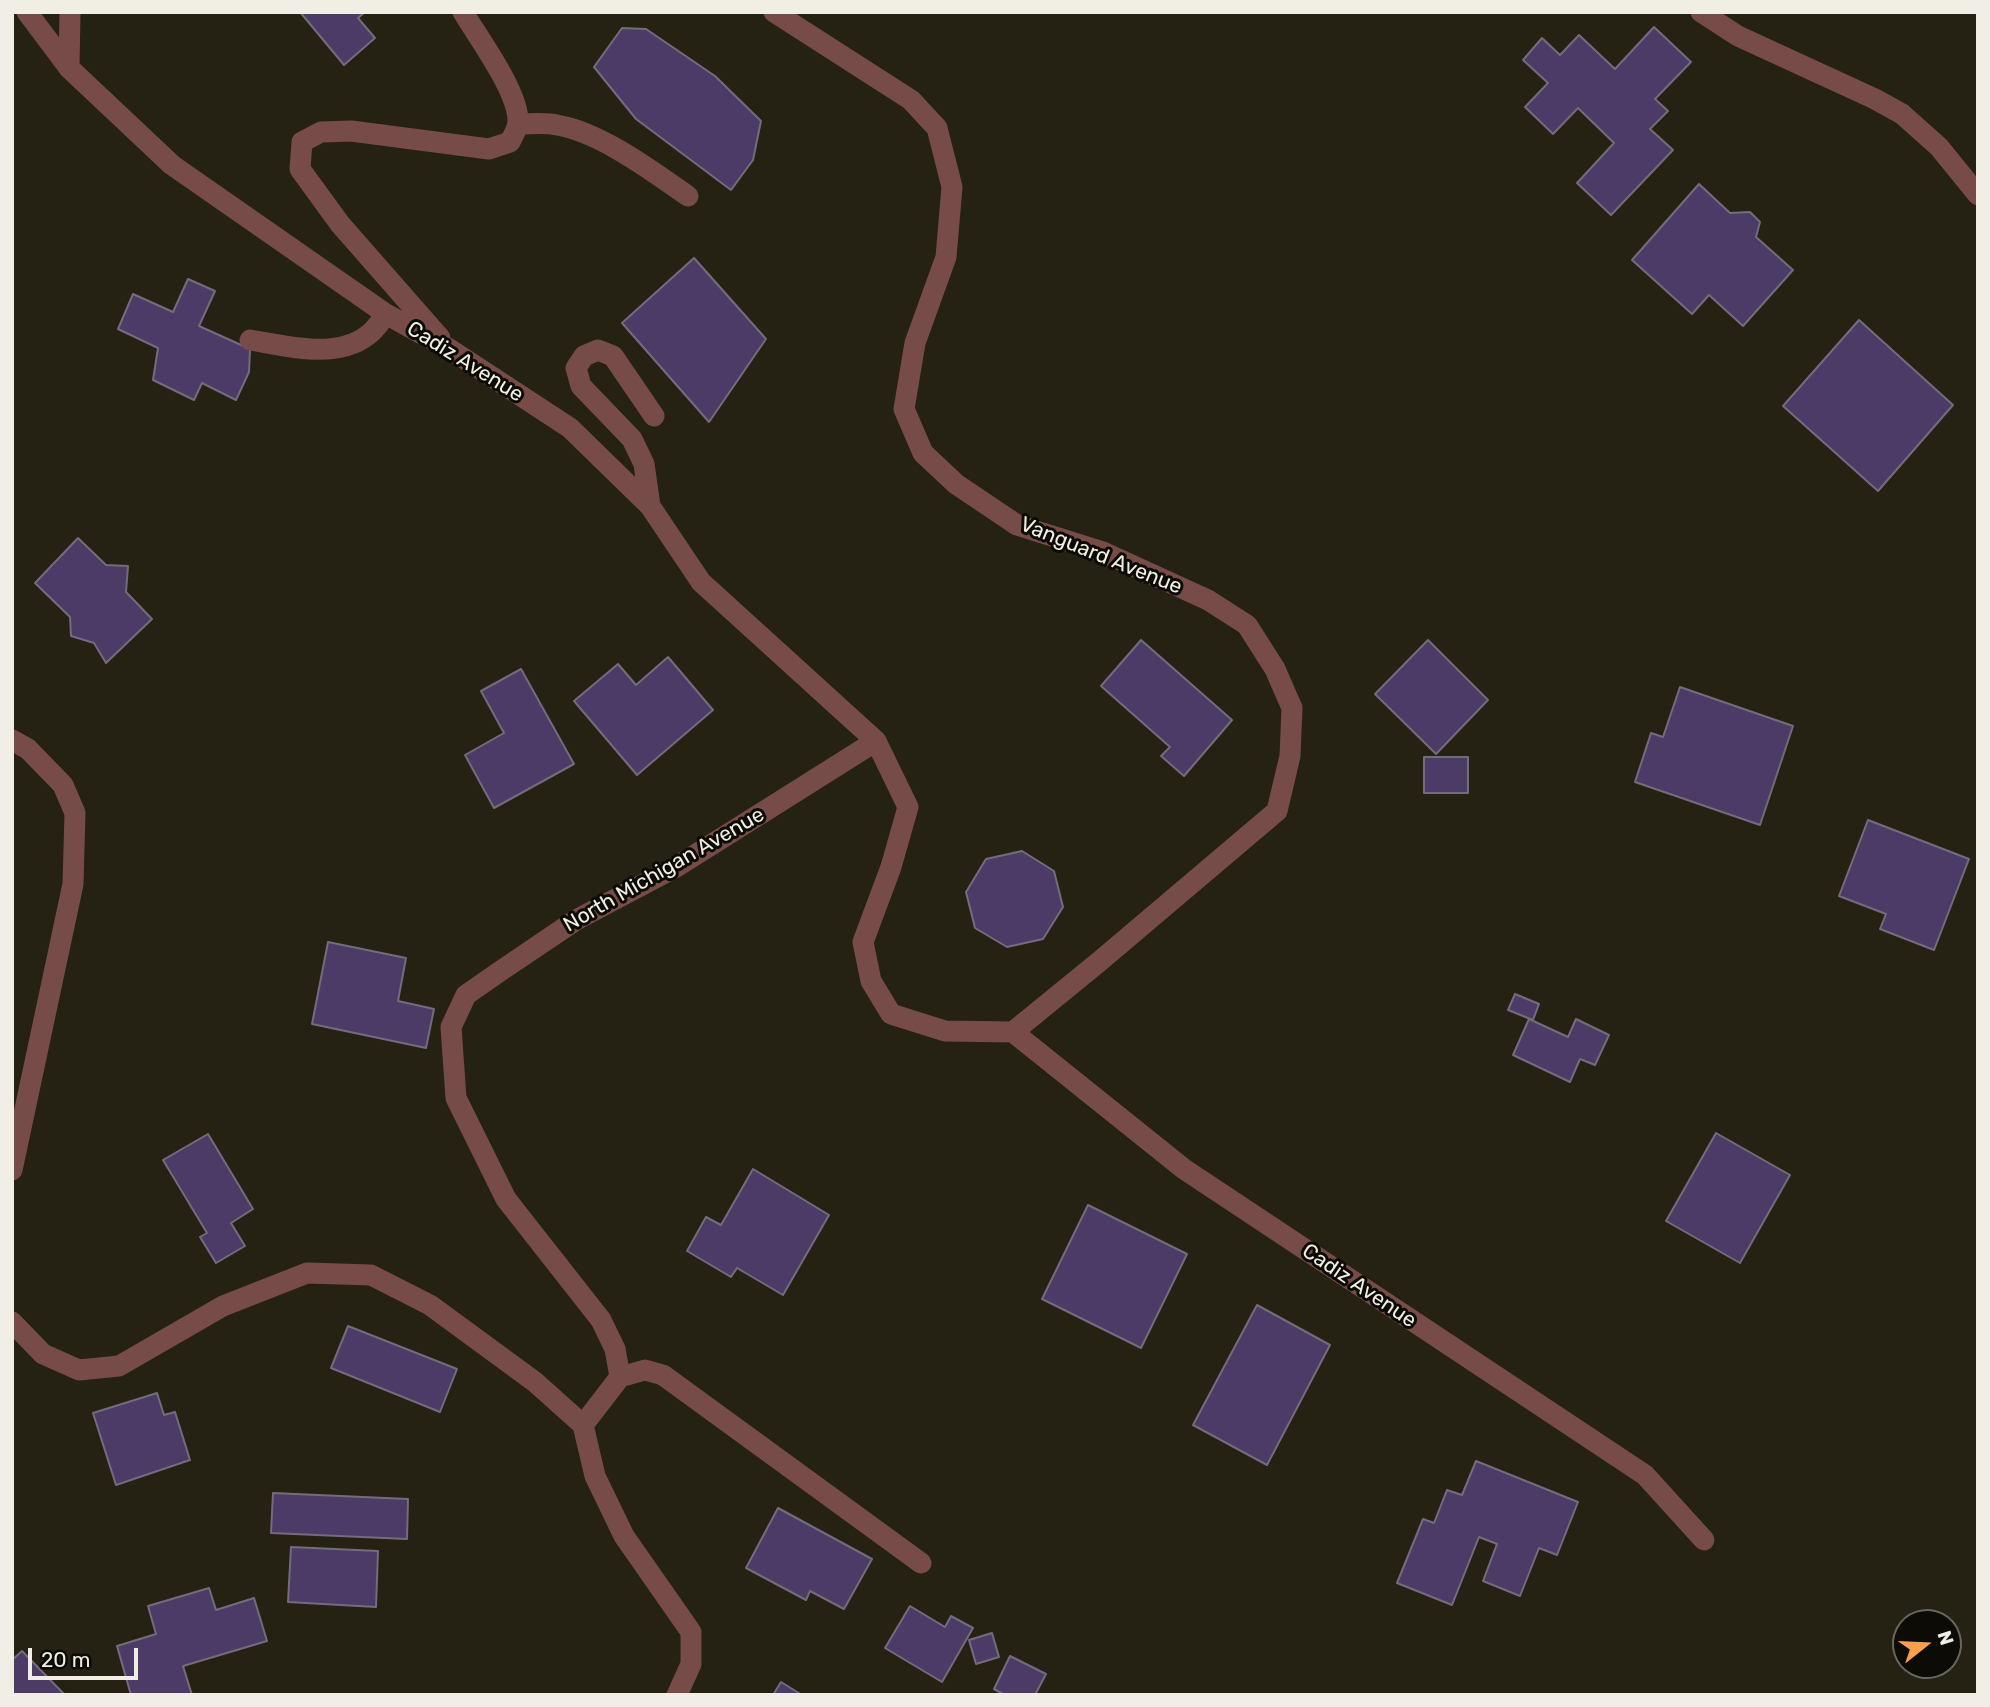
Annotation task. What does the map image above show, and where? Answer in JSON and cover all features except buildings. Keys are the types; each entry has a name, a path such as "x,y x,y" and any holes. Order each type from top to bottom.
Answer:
{"street":[{"name":"Cadiz Avenue","path":"27,12 69,68 172,165 386,314 451,351 570,428 650,506 701,582 876,741"},
{"path":"69,68 70,12"},
{"name":"Vanguard Avenue","path":"774,12 911,100 937,128 952,187 946,257 915,343 904,409 923,453 956,484 1017,525 1103,552 1208,600 1247,625 1275,669 1292,708 1290,756 1277,811 1013,1032"},
{"path":"1701,12 1738,36 1902,114 1939,147 1978,195"},
{"path":"451,351 340,224 300,169 302,142 321,132 351,131 489,149 510,142 519,124 516,106 468,18"},
{"path":"519,124 556,124 583,132 636,160 688,196"},
{"path":"250,340 309,350 345,346 368,335 386,314"},
{"path":"650,506 644,464 632,439 581,386 576,368 584,356 598,350 613,356 654,416"},
{"path":"12,740 28,749 63,785 75,813 73,884 12,1170"},
{"path":"876,741 908,807 891,867 863,943 871,981 891,1014 945,1031 1013,1032"},
{"name":"North Michigan Avenue","path":"620,1377 615,1349 601,1320 506,1199 456,1098 451,1027 466,995 576,920 676,867 876,741"},
{"name":"Cadiz Avenue","path":"1013,1032 1184,1169 1645,1475 1704,1540"},
{"path":"12,1322 43,1354 79,1370 119,1366 223,1306 307,1272 371,1275 430,1305 535,1382 583,1425 594,1476 624,1536 691,1632 691,1664 677,1695"},
{"path":"583,1425 620,1377 645,1370 663,1375 921,1563"}]}
